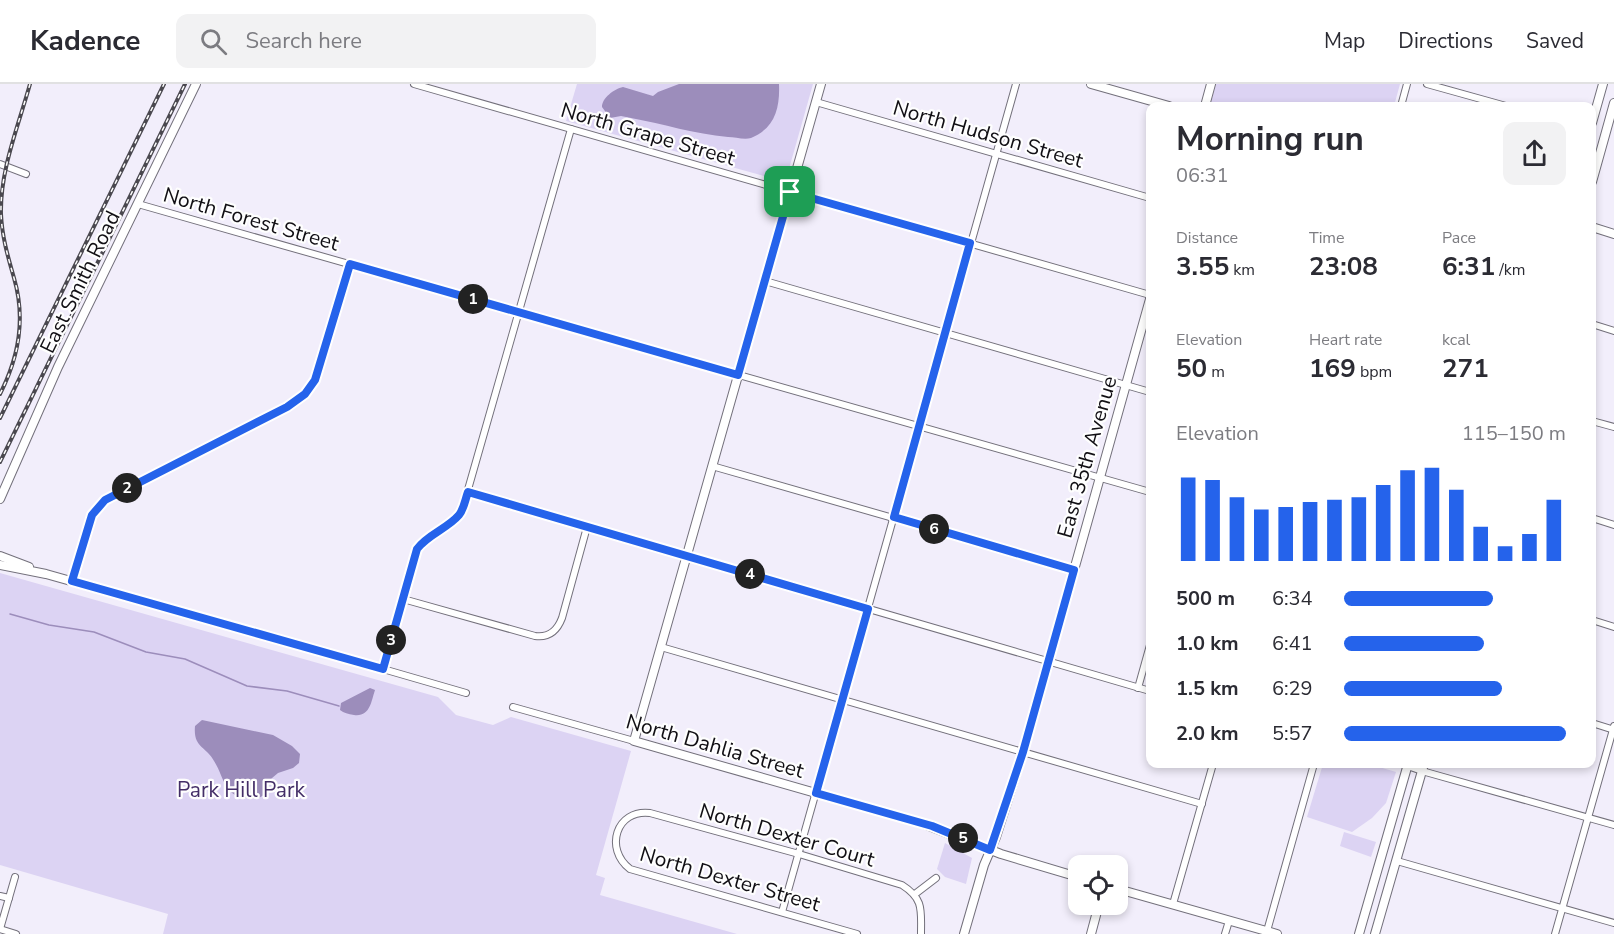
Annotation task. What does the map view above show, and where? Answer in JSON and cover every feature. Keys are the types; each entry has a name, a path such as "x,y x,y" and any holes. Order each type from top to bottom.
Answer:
{"street":[{"name":"East Smith Road","path":"0,499 54,376 196,84"},
{"name":"North Grape Street","path":"414,84 970,243 1146,296"},
{"path":"634,741 821,84"},
{"path":"782,912 1016,84"},
{"path":"1091,84 1155,102"},
{"path":"1206,102 1211,84"},
{"path":"1402,102 1407,84"},
{"path":"1427,84 1492,102"},
{"path":"1596,109 1603,84"},
{"name":"North Hudson Street","path":"816,102 1146,197"},
{"path":"1596,172 1610,135 1614,103"},
{"path":"383,669 417,549 427,538 457,517 463,507 571,129"},
{"path":"0,164 26,174"},
{"name":"North Forest Street","path":"138,204 1146,491"},
{"path":"1596,228 1614,234"},
{"path":"72,581 92,515 105,500 287,407 305,394 311,387 319,369 350,264"},
{"path":"765,281 1146,391"},
{"name":"East 35th Avenue","path":"964,934 984,865 1023,752 1146,312"},
{"path":"1596,325 1614,331"},
{"path":"1596,422 1614,427"},
{"path":"712,466 1074,570"},
{"path":"468,492 1146,690"},
{"path":"1596,519 1614,525"},
{"path":"403,599 535,636 547,636 556,630 562,618 587,527"},
{"path":"0,556 46,574"},
{"path":"0,565 72,581 466,693"},
{"path":"1596,621 1614,627"},
{"path":"661,646 1202,804"},
{"path":"1138,688 1146,659"},
{"name":"North Dahlia Street","path":"513,707 932,826 990,850 1068,874"},
{"path":"1555,934 1614,728 1596,724"},
{"path":"1173,904 1212,768"},
{"path":"1128,891 1272,933 1313,768"},
{"path":"1359,934 1405,768"},
{"path":"1376,934 1423,768"},
{"path":"1426,768 1614,825"},
{"name":"North Dexter Court","path":"617,835 620,826 627,818 644,813 799,854 902,885 915,894"},
{"name":"North Dexter Street","path":"617,835 615,842 618,854 630,869 857,934"},
{"path":"1397,861 1614,923"},
{"path":"15,877 0,929 16,934"},
{"path":"921,934 921,907 915,894 936,878"},
{"path":"0,896 9,898"},
{"path":"1091,934 1096,915"},
{"path":"1225,934 1229,921"}],"green space":[{"path":"577,84 813,84 787,176 782,181 566,121"},
{"path":"1216,84 1400,84 1395,102 1211,102"},
{"name":"Park Hill Park","path":"0,573 438,697 456,715 493,725 511,717 631,751 596,875 605,878 600,895 737,934 163,934 168,914 0,865"},
{"path":"1322,768 1382,768 1396,772 1386,803 1372,818 1352,832 1307,817"},
{"path":"1344,832 1376,842 1371,857 1340,846"},
{"path":"945,843 972,858 966,884 945,877 937,869"}],"shaded area":[{"path":"679,84 779,84 777,109 766,129 745,139 703,134 621,116 610,118 602,107 609,94 623,87 653,96"},
{"path":"370,688 375,690 369,708 363,714 354,715 340,710 341,703"},
{"path":"202,720 273,735 292,746 300,754 299,763 293,768 278,773 265,784 266,792 261,797 235,795 226,786 211,756 196,739 195,726"}],"waterway":[{"path":"10,614 49,625 94,632 146,652 185,659 247,686 287,691 339,706"}],"railway":[{"path":"0,394 16,352 20,323 18,293 3,231 1,198 11,149 30,84"},
{"path":"0,418 164,84"},
{"path":"0,462 185,84"}],"route":[{"path":"790,192 970,243 894,517 1074,570 1023,752 990,850 932,826 816,793 868,609 468,492 457,517 427,538 417,549 383,669 72,581 92,515 100,504 110,496 287,407 305,394 315,380 319,369 350,264 738,375 790,192"}]}
